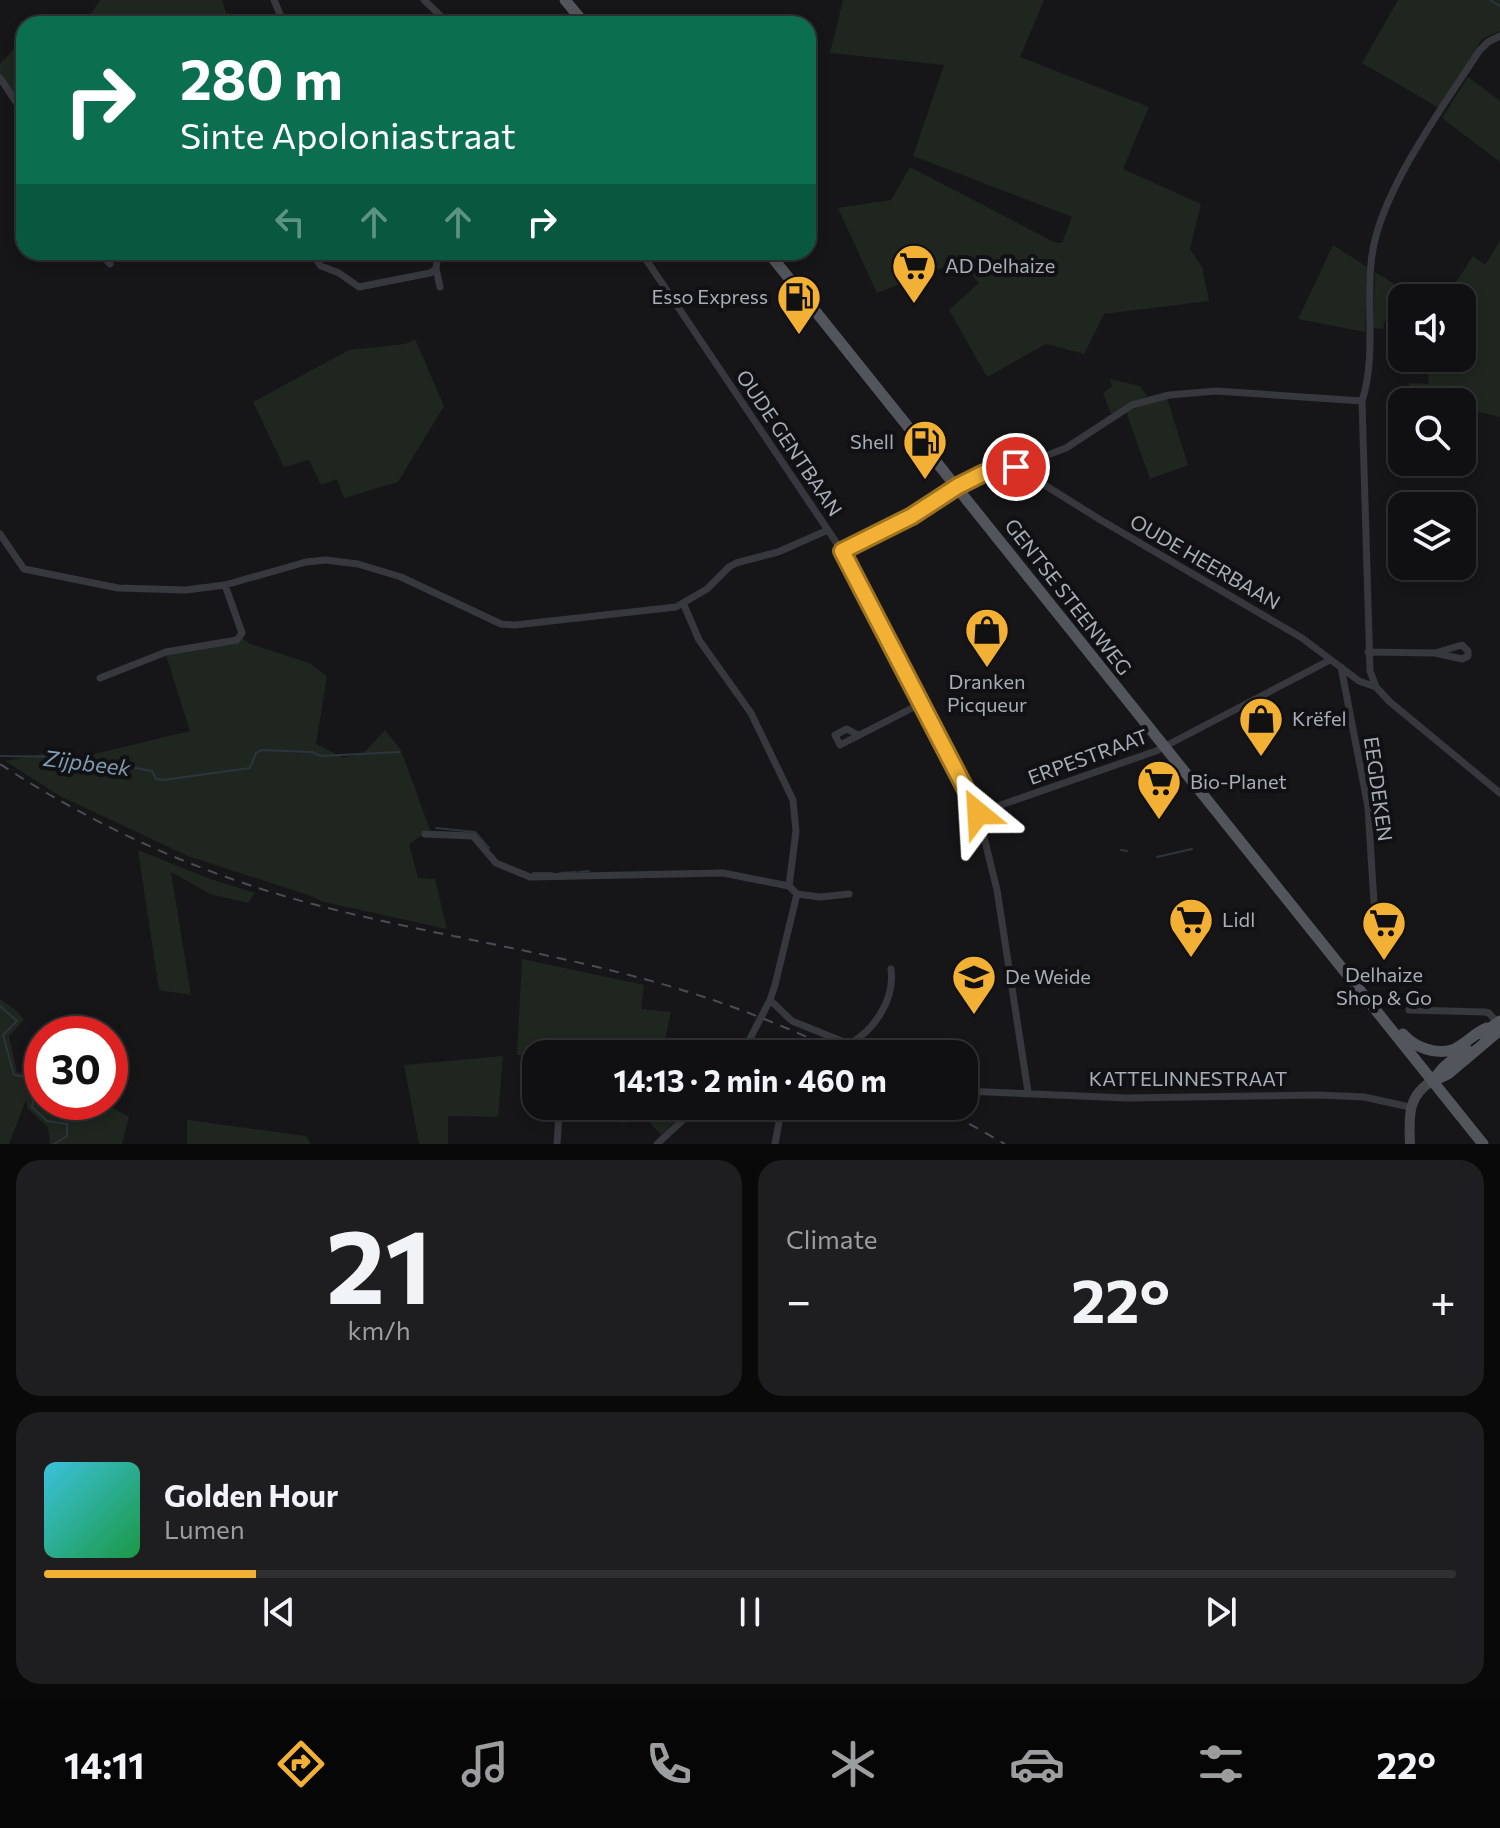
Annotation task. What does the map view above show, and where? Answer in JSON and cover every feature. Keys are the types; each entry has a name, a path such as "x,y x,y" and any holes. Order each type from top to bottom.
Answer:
{"main road":[{"path":"565,0 578,16"},
{"name":"GENTSE STEENWEG","path":"774,260 1368,1000"},
{"path":"1368,1000 1383,1009 1409,1041 1425,1049 1452,1050 1497,1026"},
{"path":"1368,1000 1483,1144"},
{"path":"1410,1144 1410,1107 1419,1090 1497,1026"}],"street":[{"path":"424,0 441,16"},
{"path":"1376,687 1368,652 1362,401 1368,358 1370,276 1375,237 1394,190 1440,112 1479,51 1500,36"},
{"path":"0,78 16,102"},
{"path":"106,260 110,264"},
{"path":"317,260 321,266 339,273 359,287 430,273 436,269"},
{"path":"437,260 440,287"},
{"name":"OUDE GENTBAAN","path":"646,260 842,551 978,813 994,878 1028,1092"},
{"path":"842,551 912,516 984,473 1016,467 1066,448 1118,412 1147,399 1216,391 1362,401"},
{"name":"OUDE HEERBAAN","path":"1016,467 1269,618 1368,686 1376,687 1500,793"},
{"path":"0,534 19,565 30,572 137,589 186,590 225,585 306,562 326,560 358,564 401,577 508,626 684,605 713,585 729,567 778,552 828,530"},
{"path":"100,678 166,652 237,640 242,633 225,585"},
{"path":"684,605 699,640 751,713 793,800 796,831 789,886"},
{"path":"1368,652 1435,653"},
{"name":"ERPESTRAAT","path":"978,813 1163,747 1330,660"},
{"name":"EEGDEKEN","path":"1341,667 1368,807 1374,903 1382,915"},
{"path":"858,735 922,703"},
{"path":"429,833 473,836 496,863 530,877 736,874 789,886 797,894 820,897 849,894"},
{"path":"749,1040 770,1000 797,894"},
{"path":"770,1000 792,1021 849,1044 883,1011 893,981 891,969"},
{"path":"1409,1010 1485,1012 1497,1026"},
{"name":"KATTELINNESTRAAT","path":"978,1091 1126,1098 1315,1094 1364,1097 1410,1107"},
{"path":"557,1144 559,1120"},
{"path":"657,1144 683,1120"},
{"path":"775,1144 779,1120"}],"shaded area":[{"path":"100,0 222,0 227,16 89,16"},
{"path":"843,0 1044,0 1020,57 1149,107 1123,169 1201,204 1190,249 1202,267 1209,301 1104,314 1084,354 1046,344 987,377 949,310 979,283 960,261 877,293 838,208 891,200 910,167 1056,243 1062,243 1072,217 913,156 944,65 830,53"},
{"path":"1398,0 1500,0 1500,31 1482,39 1439,108 1362,63"},
{"path":"16,47 16,103 0,78 0,64"},
{"path":"1468,77 1500,101 1500,162 1442,118"},
{"path":"1500,241 1500,417 1476,411 1476,388 1409,388 1409,383 1428,384 1428,372 1476,372 1476,284 1455,284 1473,256 1485,265"},
{"path":"1333,245 1367,267 1365,332 1298,319"},
{"path":"1375,272 1394,284 1388,284 1388,316 1383,329 1373,328"},
{"path":"415,339 444,406 398,482 344,498 337,479 321,485 309,460 284,467 253,402 349,350 405,344"},
{"path":"1110,379 1140,386 1147,396 1111,414 1103,393 1112,386"},
{"path":"1167,398 1188,465 1150,479 1126,411"},
{"path":"241,637 250,644 309,663 327,676 316,744 344,758 366,751 385,730 401,750 430,830 409,844 418,878 435,879 447,929 320,901 188,856 60,796 5,761 47,753 86,756 190,731 165,652"},
{"path":"138,850 255,893 248,903 210,894 171,872 191,995 159,990"},
{"path":"522,959 644,985 641,1009 671,1012 665,1040 522,1040 522,1055 517,1055"},
{"path":"0,999 24,1020 9,1036 17,1072 24,1073 24,1105 9,1144 0,1144"},
{"path":"503,1056 498,1117 448,1116 448,1144 419,1144 404,1065"},
{"path":"129,1117 122,1144 50,1144 48,1127 40,1120 128,1120"},
{"path":"187,1120 306,1136 311,1144 187,1144"},
{"path":"620,1120 648,1120 620,1123"},
{"path":"648,1120 677,1120 661,1135"}],"waterway":[{"path":"1490,0 1500,6"},
{"name":"Zijpbeek","path":"0,756 76,757 152,771 156,779 163,780 250,768 256,753 262,750 312,752 321,756 399,752"},
{"name":"Zijpbeek","path":"436,828 475,832 489,848"},
{"name":"Zijpbeek","path":"1157,857 1192,849"},
{"name":"Zijpbeek","path":"1121,850 1127,851"},
{"name":"Zijpbeek","path":"579,872 589,871"},
{"name":"Zijpbeek","path":"560,873 576,872"},
{"name":"Zijpbeek","path":"533,873 552,873"},
{"path":"0,1006 17,1021 3,1035 14,1075 24,1077"},
{"path":"46,1120 67,1124 67,1136 54,1144"}],"railway":[{"path":"0,764 69,806 140,842 252,886 333,909 660,983 740,1010 812,1040"},
{"path":"963,1120 1005,1144"}],"place":[{"name":"AD Delhaize","path":"914,305"},
{"name":"Esso Express","path":"799,336"},
{"name":"Shell","path":"925,481"},
{"name":"Dranken Picqueur","path":"987,669"},
{"name":"Krëfel","path":"1261,758"},
{"name":"Bio-Planet","path":"1159,821"},
{"name":"Lidl","path":"1191,959"},
{"name":"Delhaize Shop & Go","path":"1384,962"},
{"name":"De Weide","path":"974,1016"}],"route":[{"path":"978,813 842,551 912,516 984,473 1016,467"}]}
